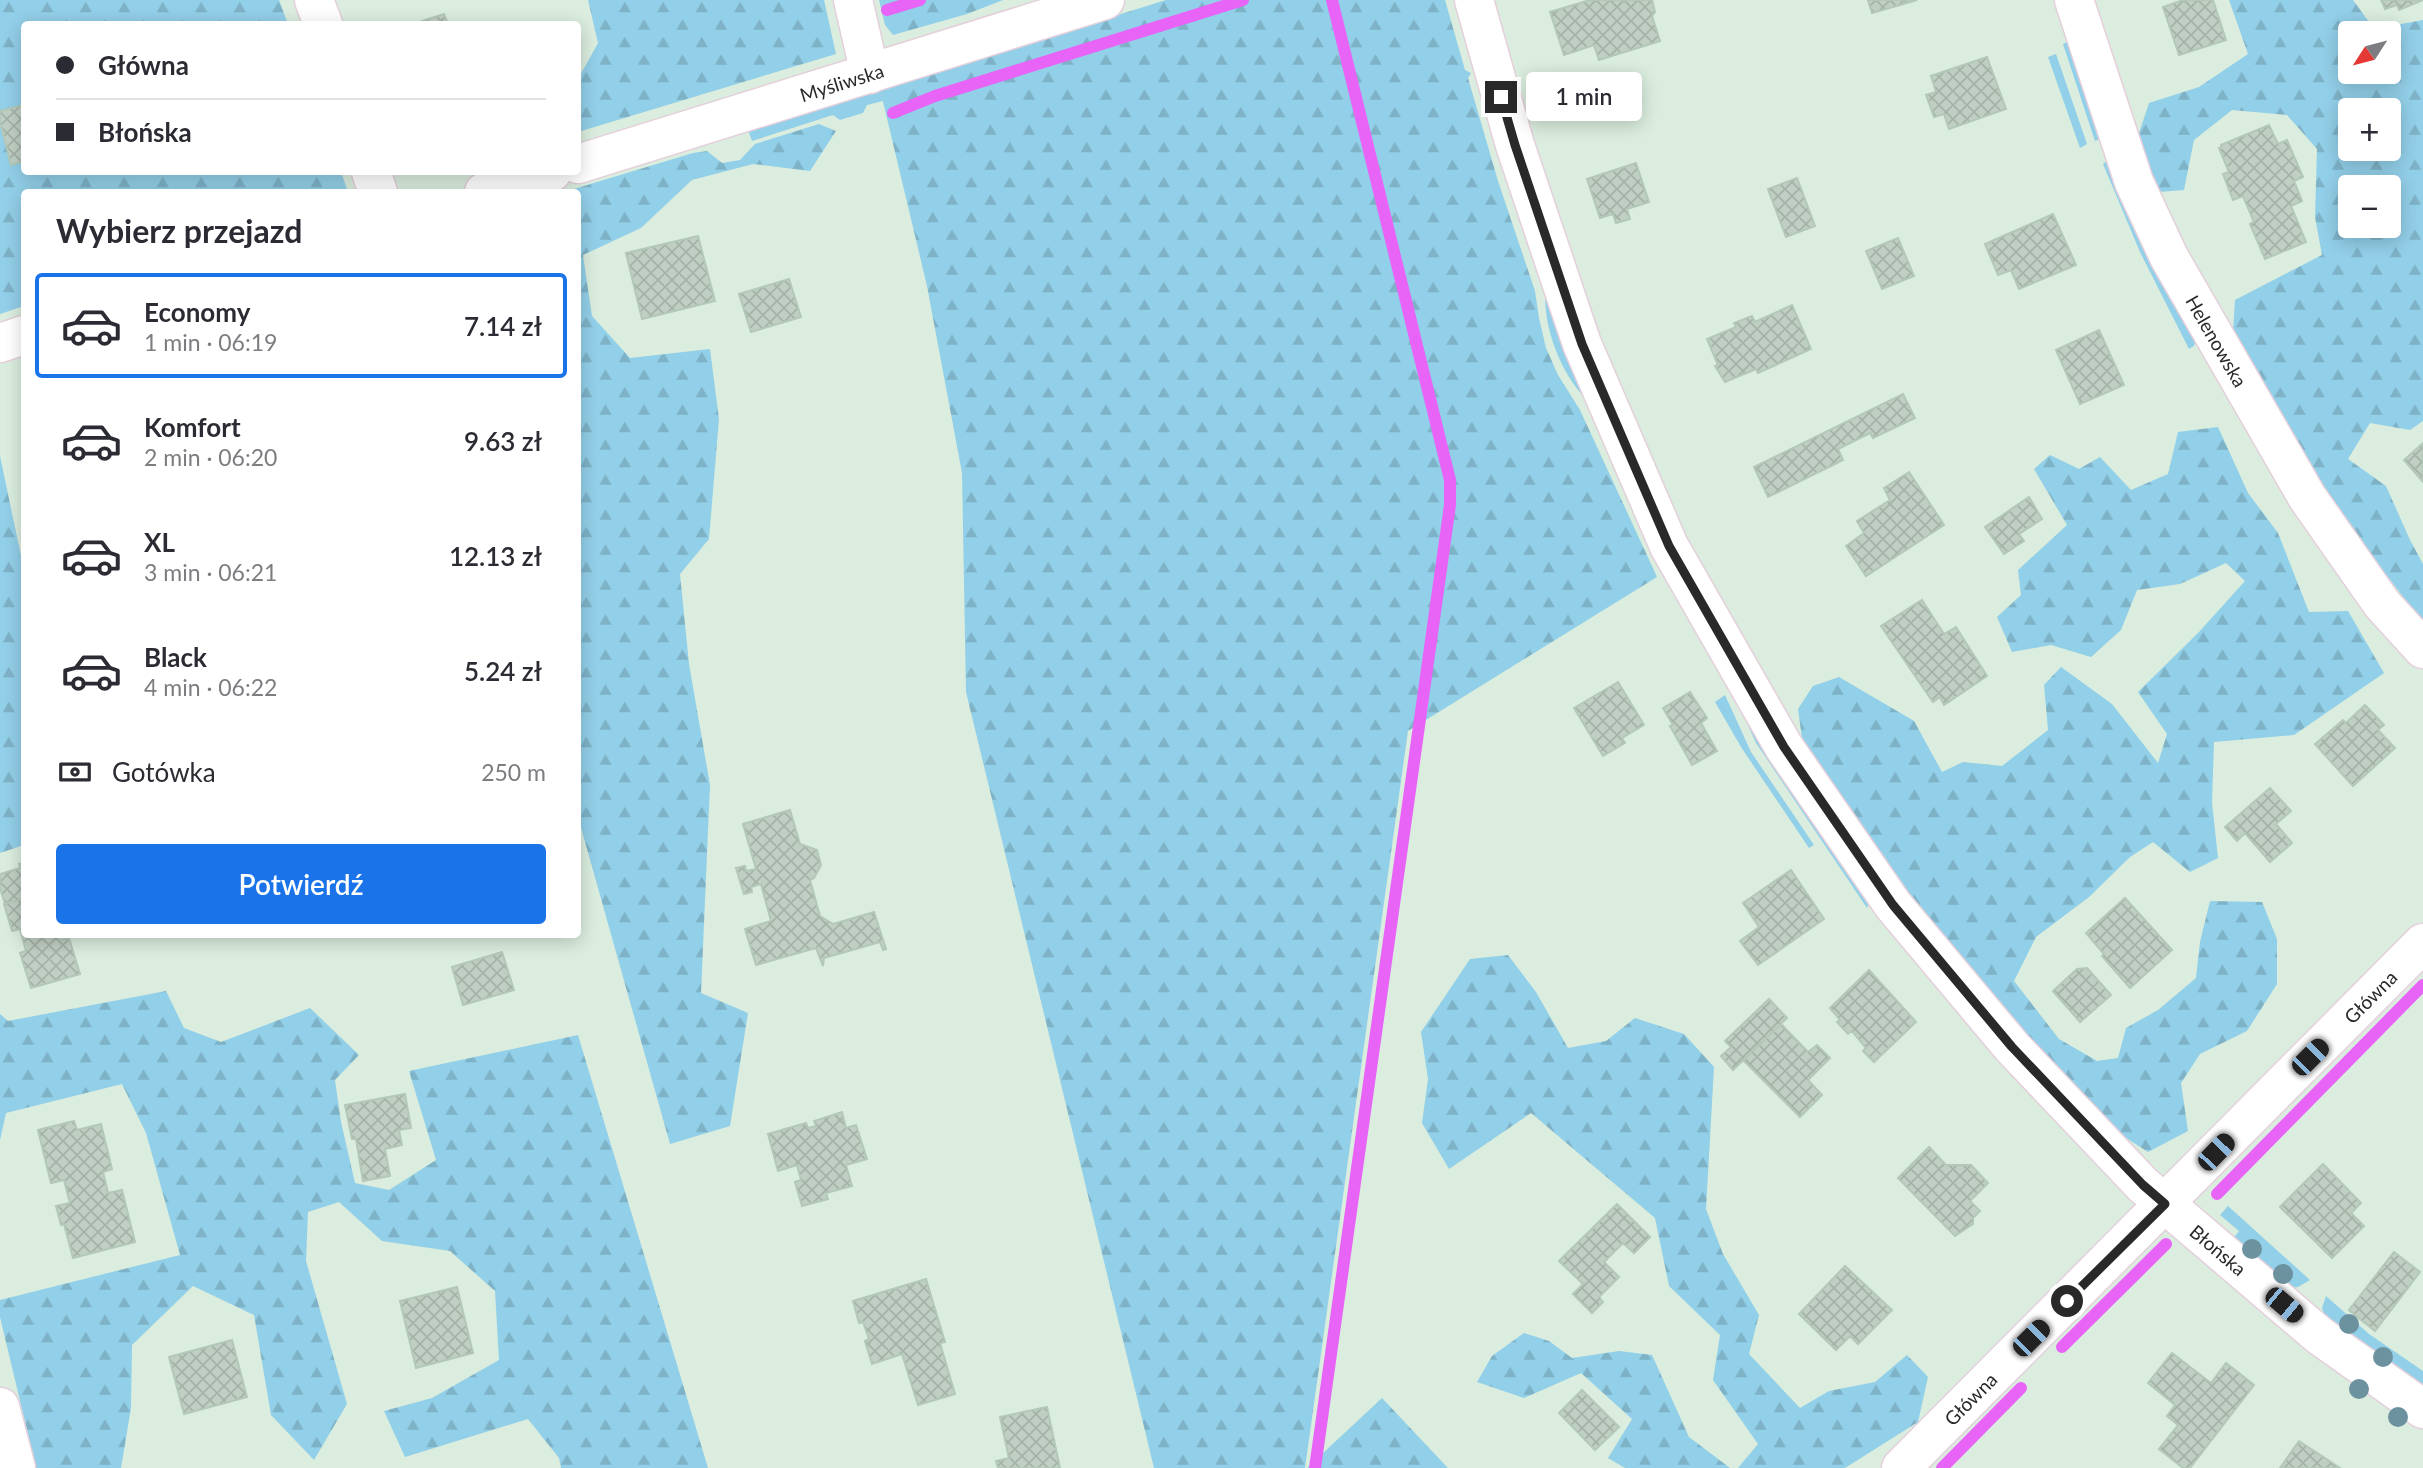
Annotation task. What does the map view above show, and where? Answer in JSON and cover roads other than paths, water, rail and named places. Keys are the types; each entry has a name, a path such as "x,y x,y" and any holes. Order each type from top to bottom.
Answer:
{"street":[{"path":"314,0 322,21"},
{"path":"853,0 870,74"},
{"name":"Myśliwska","path":"581,163 1105,0"},
{"name":"Błońska","path":"1474,0 1515,145 1582,344 1669,546 1784,747 1893,905 2012,1047 2143,1185 2320,1336 2423,1409"},
{"name":"Helenowska","path":"2074,0 2134,182 2169,257 2307,497 2382,604 2423,649"},
{"path":"494,189 542,175"},
{"path":"0,343 21,336"},
{"name":"Główna","path":"1901,1468 2423,943"},
{"path":"0,1407 16,1468"}],"waterway":[{"path":"887,10 920,0"},
{"path":"893,113 935,96 1243,0"},
{"path":"1315,1468 1450,505 1450,480 1332,0"},
{"path":"2217,1194 2423,985"},
{"path":"2062,1347 2166,1244"},
{"path":"1942,1468 2021,1388"}]}
